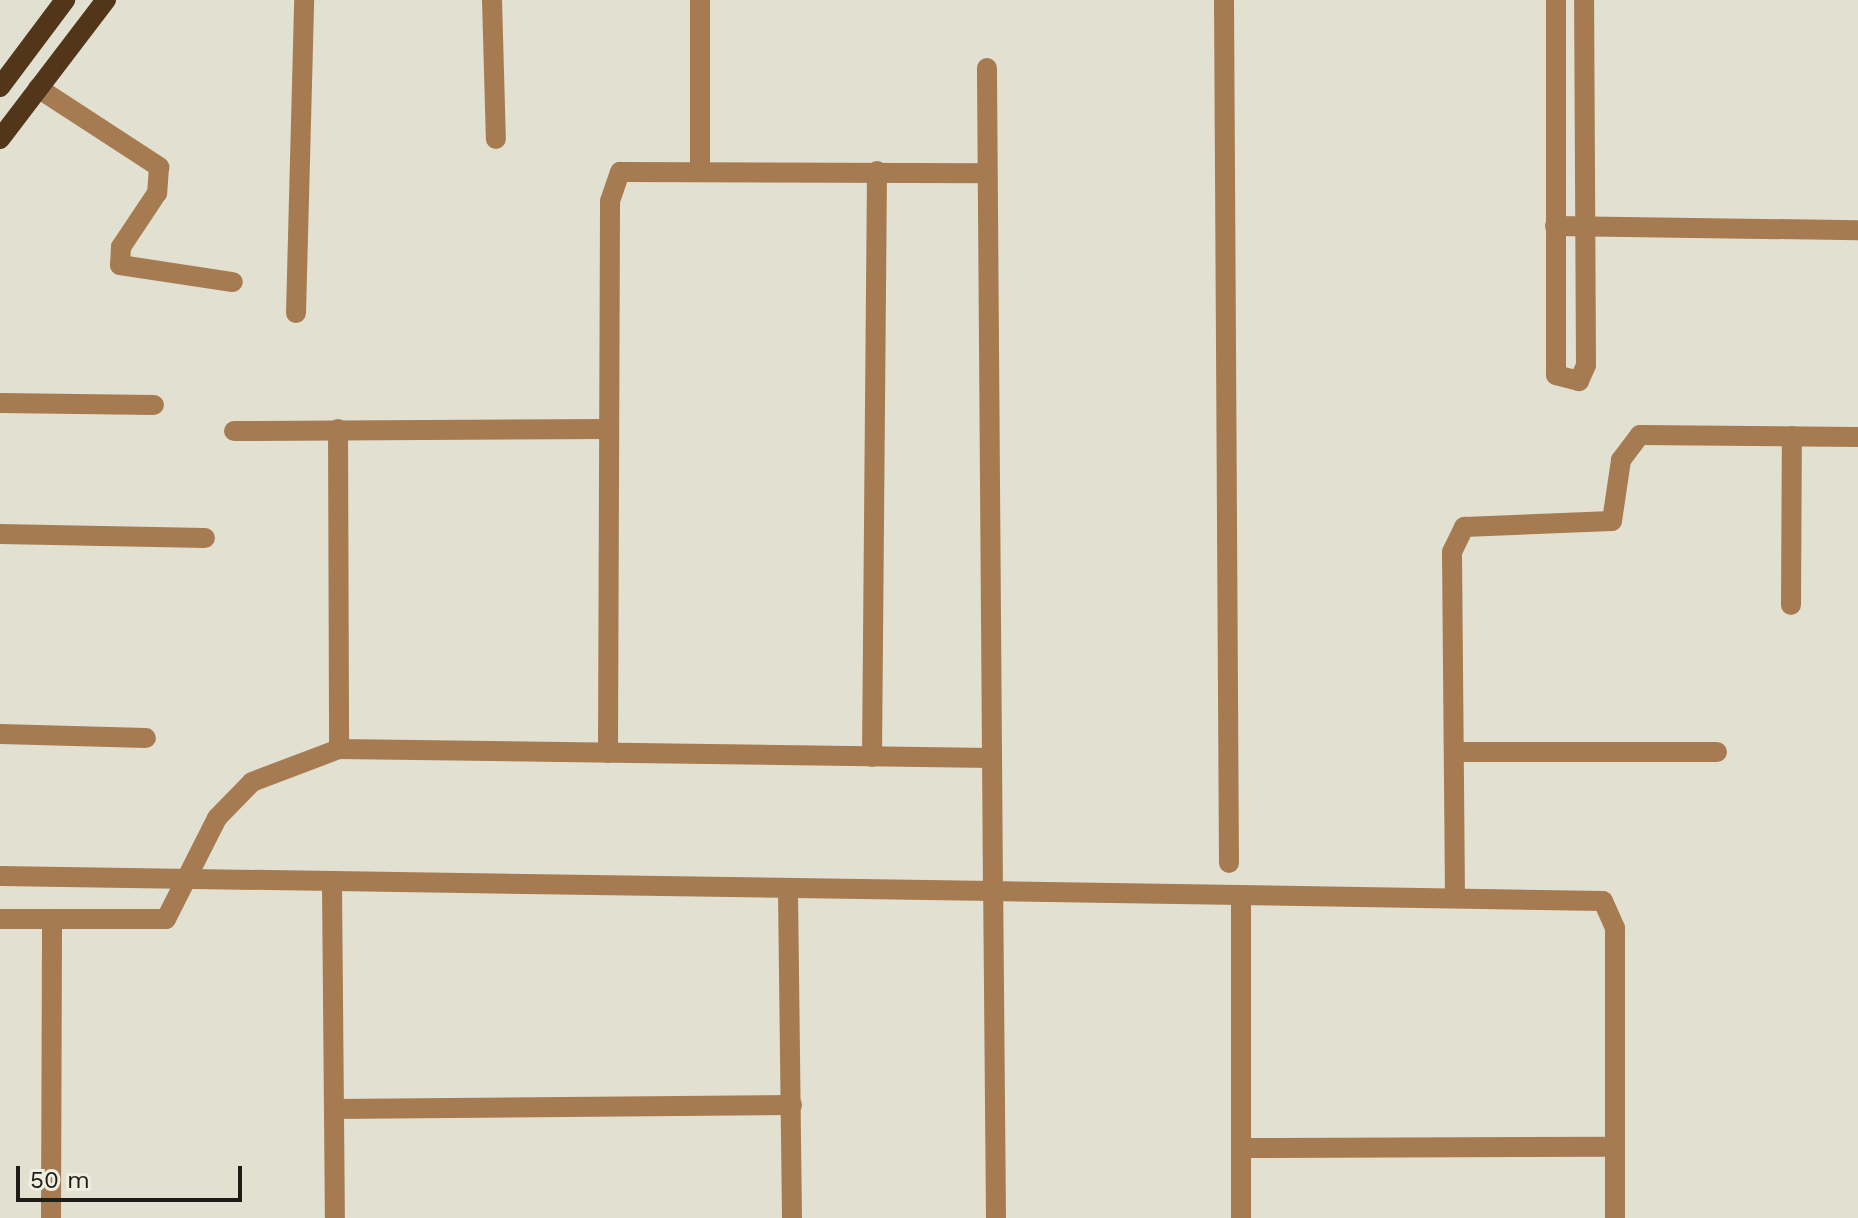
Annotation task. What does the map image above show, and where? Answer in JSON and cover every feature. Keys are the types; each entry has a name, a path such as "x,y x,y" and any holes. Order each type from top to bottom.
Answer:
{"main road":[{"path":"1,84 65,0"},
{"path":"0,139 106,0"}],"street":[{"path":"296,313 304,0"},
{"path":"492,0 496,139"},
{"path":"700,0 700,167"},
{"path":"1224,0 1229,863"},
{"path":"1556,0 1556,375 1579,381 1586,375 1584,0"},
{"path":"987,68 996,1218"},
{"path":"38,88 159,167 157,193 121,247 120,265 233,282"},
{"path":"608,753 611,185 632,167 987,173"},
{"path":"872,757 877,171"},
{"path":"1555,226 1858,230"},
{"path":"0,403 154,405"},
{"path":"338,429 339,749"},
{"path":"234,431 609,429"},
{"path":"1455,897 1452,552 1464,527 1612,521 1621,460 1640,435 1858,437"},
{"path":"1791,605 1792,436"},
{"path":"0,534 205,538"},
{"path":"0,734 146,738"},
{"path":"0,919 166,919 183,880 217,818 252,782 339,749 992,758"},
{"path":"1454,752 1717,752"},
{"path":"0,876 332,885 1589,897 1612,912 1615,1218"},
{"path":"332,885 335,1218"},
{"path":"788,891 792,1218"},
{"path":"1241,896 1241,1218"},
{"path":"51,1218 52,920"},
{"path":"334,1109 792,1105"},
{"path":"1241,1148 1615,1147"}]}
